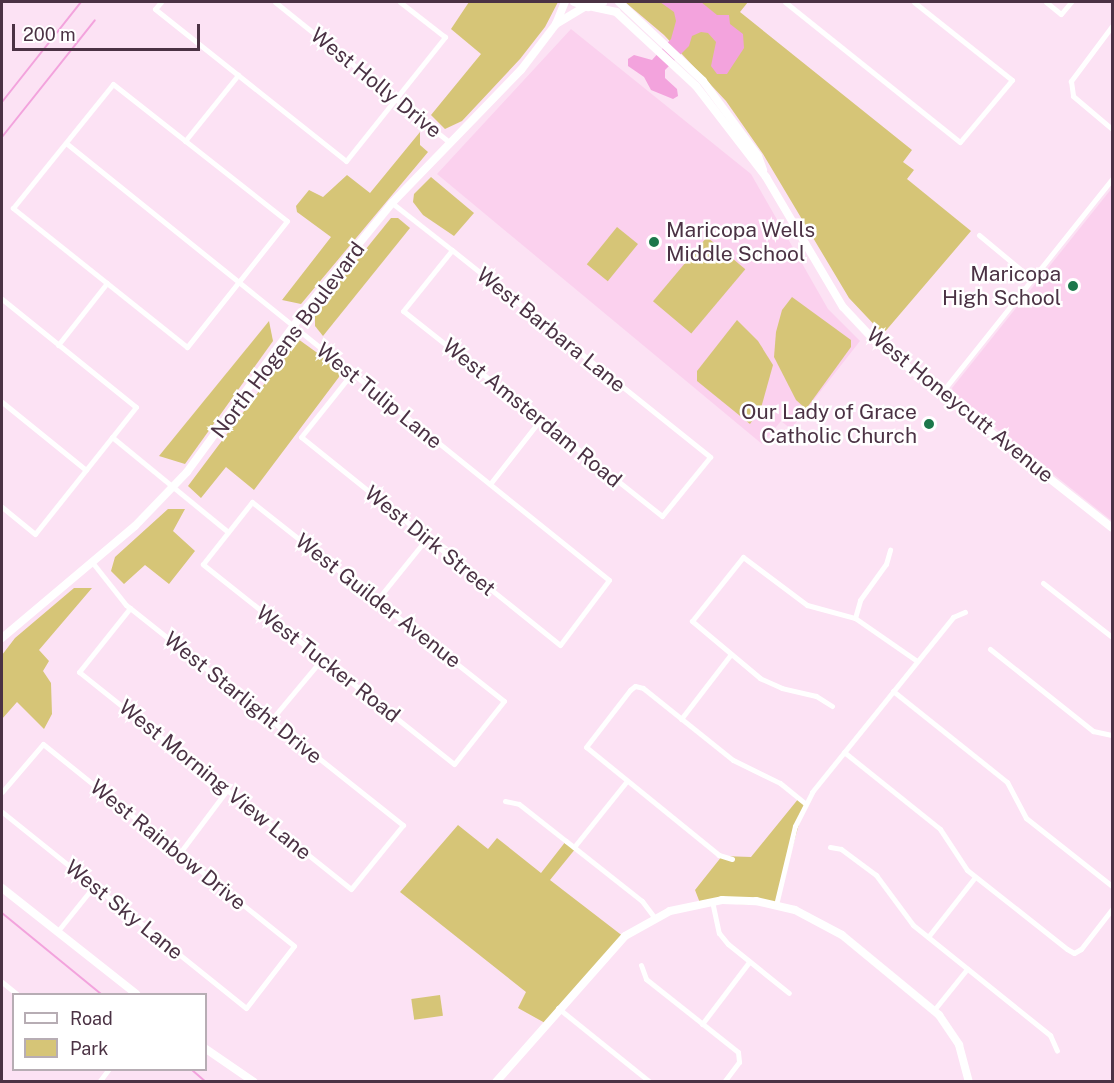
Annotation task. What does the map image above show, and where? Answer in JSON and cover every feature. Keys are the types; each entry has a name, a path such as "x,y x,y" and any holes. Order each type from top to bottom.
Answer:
{"street":[{"path":"161,2 155,9 346,160 445,38 400,2"},
{"name":"West Holly Drive","path":"275,2 449,142"},
{"name":"North Hogens Boulevard","path":"2,638 92,562 173,487 212,442 293,326 392,203 521,70 556,24 565,2"},
{"path":"574,2 584,7 593,7 603,2"},
{"name":"West Honeycutt Avenue","path":"619,2 682,64 766,177 843,307 876,342 1113,528"},
{"path":"785,2 960,142 1012,80 914,2"},
{"path":"1046,2 1061,14 1071,2"},
{"name":"North Hogens Boulevard","path":"556,24 584,7"},
{"name":"West Honeycutt Avenue","path":"593,7 616,12 660,44"},
{"path":"1113,26 1071,81 1073,96 1113,129"},
{"path":"186,141 238,75"},
{"path":"113,84 186,141 286,221 187,347 13,208 113,84"},
{"name":"West Tulip Lane","path":"66,143 609,580 560,645"},
{"path":"942,392 1113,179"},
{"name":"West Barbara Lane","path":"392,203 710,457 662,516"},
{"path":"979,235 1032,279"},
{"name":"West Amsterdam Road","path":"452,250 403,311 662,516"},
{"path":"58,345 107,283"},
{"path":"2,299 136,408 35,534 2,507"},
{"name":"West Dirk Street","path":"352,373 301,437 560,645"},
{"path":"2,402 86,470"},
{"path":"490,484 540,420"},
{"path":"112,437 228,532"},
{"name":"West Guilder Avenue","path":"228,532 252,502 504,700 454,764"},
{"name":"West Tucker Road","path":"228,532 203,564 454,764"},
{"path":"377,600 426,538"},
{"path":"855,618 860,600 886,564 890,550"},
{"path":"832,706 816,696 782,688 760,678 692,621 743,557 807,605 855,618 917,661"},
{"name":"West Starlight Drive","path":"92,562 130,608 403,825 351,889"},
{"path":"1043,583 1113,637"},
{"name":"West Morning View Lane","path":"130,608 78,672 351,889"},
{"path":"776,905 795,826 805,803 953,616 965,612"},
{"path":"990,649 1093,731 1113,735"},
{"path":"681,718 731,654"},
{"path":"271,720 322,659"},
{"path":"732,859 719,855 626,782 586,747 587,741 635,686 681,718 733,760 780,783 805,803"},
{"path":"893,691 1007,782 1026,818 1113,886"},
{"name":"West Rainbow Drive","path":"2,792 43,744 294,946 246,1008"},
{"path":"844,752 940,829 975,877 1074,953 1113,909"},
{"path":"574,847 626,782"},
{"path":"179,854 227,790"},
{"path":"506,801 519,804 574,847 642,901 655,918"},
{"name":"West Sky Lane","path":"2,812 246,1008"},
{"path":"830,847 841,849 876,875 900,912 928,938 1050,1035 1057,1051"},
{"path":"928,938 975,877"},
{"path":"57,932 94,886"},
{"path":"2,888 135,993"},
{"path":"712,901 719,933 749,962 789,993"},
{"path":"496,1082 615,945 655,918 712,901 776,905 826,924 934,1010 959,1045 969,1082"},
{"path":"702,1024 749,962"},
{"path":"641,966 646,979 740,1057 724,1082"},
{"path":"934,1010 967,969"},
{"path":"2,982 16,993"},
{"path":"558,1008 650,1082"},
{"path":"207,1050 242,1078 254,1082"}],"shaded area":[{"path":"660,2 701,2 717,15 729,15 730,24 743,34 744,48 727,74 717,74 711,66 716,42 708,33 701,32 692,36 689,46 665,70 665,78 677,89 678,96 673,99 651,90 644,77 628,66 628,59 634,55 652,60 671,39 676,21 674,12"},
{"name":"Maricopa Wells Middle School","path":"571,29 751,174 828,309 860,341 791,429 781,421 762,444 437,174"},
{"name":"Maricopa High School","path":"1112,188 1112,521 954,395 952,388"}],"green space":[{"path":"469,2 558,2 545,27 520,59 462,121 445,129 431,115 481,54 451,29"},
{"path":"625,2 748,2 740,12 912,150 903,162 914,170 907,179 971,231 883,334 849,298 763,154 726,101 664,35"},
{"path":"420,132 420,145 428,152 301,304 282,300 331,237 297,212 296,206 309,190 323,197 347,175 370,193"},
{"path":"431,177 474,213 454,236 423,215 413,202 414,194"},
{"path":"391,218 398,218 410,228 323,336 315,326 315,312"},
{"path":"617,227 638,244 608,281 587,264"},
{"path":"707,237 745,269 691,333 653,301"},
{"path":"792,297 851,340 851,347 806,409 796,400 774,357 776,332 782,310"},
{"path":"737,320 758,341 773,365 761,408 750,424 697,381 697,371"},
{"path":"269,321 273,341 185,464 159,456"},
{"path":"298,339 341,370 339,377 254,490 226,467 201,498 188,486"},
{"path":"168,509 185,509 173,531 195,551 169,584 145,565 124,584 111,571 115,557"},
{"path":"74,588 92,588 39,650 49,661 43,671 51,683 52,714 44,729 17,702 2,719 2,655 15,638"},
{"path":"799,798 805,803 776,905 700,903 695,890 722,856 751,857"},
{"path":"458,825 488,849 497,838 541,873 566,841 576,848 550,880 624,937 545,1023 518,1008 526,992 400,892"},
{"path":"440,995 443,1016 414,1020 411,999"}],"waterway":[{"path":"2,102 81,2"},
{"path":"2,137 95,20"},
{"path":"2,913 100,993"},
{"path":"193,1071 206,1082"}],"place":[{"name":"Maricopa Wells Middle School","path":"654,242"},
{"name":"Maricopa High School","path":"1073,286"},
{"name":"Our Lady of Grace Catholic Church","path":"929,424"}]}
